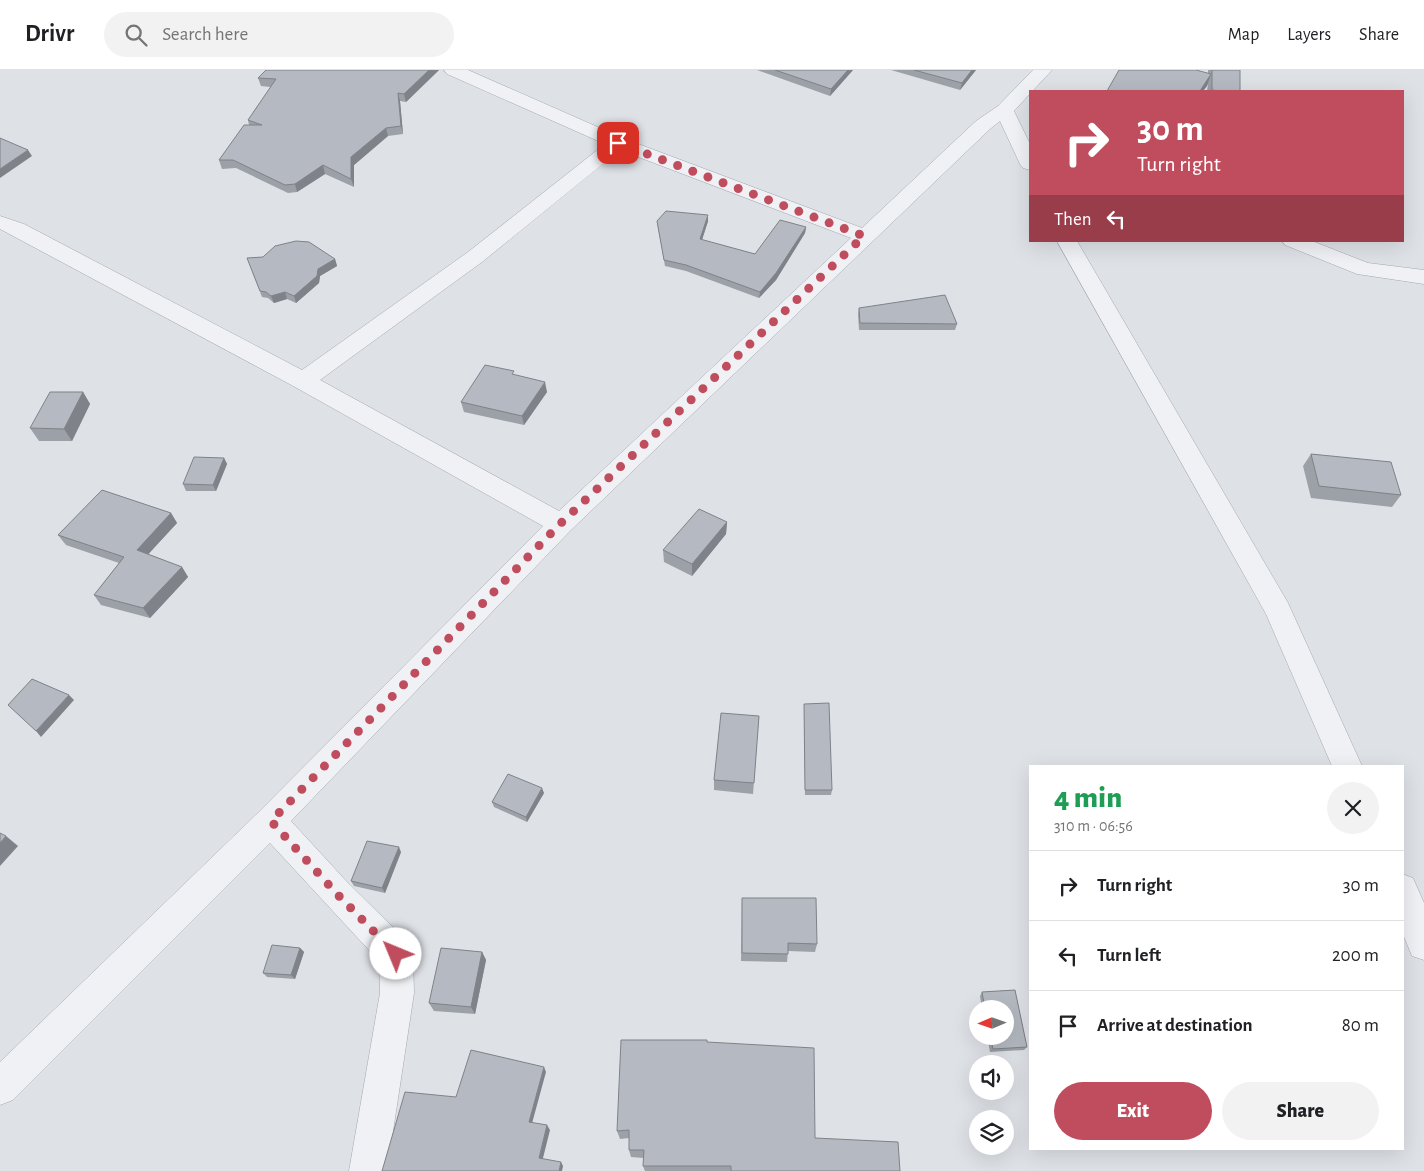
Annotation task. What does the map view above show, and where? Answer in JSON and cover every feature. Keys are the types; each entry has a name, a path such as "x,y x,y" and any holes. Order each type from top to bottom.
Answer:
{"street":[{"path":"453,70 466,78 534,105 618,143 864,236"},
{"path":"0,1087 271,821 560,524 983,125 1004,110 1043,70"},
{"path":"1004,110 1029,122"},
{"path":"1004,110 1029,162"},
{"path":"303,381 475,256 618,143"},
{"path":"6,230 303,381 560,524"},
{"path":"1068,242 1278,611 1348,765"},
{"path":"1295,242 1364,269 1424,277"},
{"path":"271,821 337,894 396,954 397,993 368,1171"},
{"path":"1404,889 1424,898"},
{"path":"1404,892 1424,944"}],"building":[{"path":"266,70 429,70 404,94 398,93 401,126 386,128 351,157 351,179 323,165 295,184 285,185 233,160 219,160 244,125 262,125 248,120 276,79 258,78"},
{"path":"775,70 848,70 831,89"},
{"path":"914,70 972,70 962,83"},
{"path":"1119,70 1196,70 1211,74 1201,90 1108,90"},
{"path":"1212,70 1240,70 1240,90 1212,90"},
{"path":"0,138 28,150 0,169"},
{"path":"666,211 708,215 700,239 755,254 780,220 806,227 776,273 760,292 686,265 664,260 657,221"},
{"path":"296,241 309,242 335,259 318,269 317,276 294,296 285,292 271,296 266,292 260,291 247,258 263,257 275,246"},
{"path":"945,295 957,324 860,323 859,308"},
{"path":"485,365 514,371 512,374 545,382 522,416 461,402"},
{"path":"50,392 83,392 64,429 30,428"},
{"path":"1311,454 1391,462 1401,495 1319,486"},
{"path":"194,457 224,458 213,485 183,484"},
{"path":"102,490 171,513 137,550 182,567 143,608 94,595 124,557 58,535"},
{"path":"699,509 727,522 692,564 663,550"},
{"path":"32,679 69,695 36,731 8,705"},
{"path":"829,703 832,790 805,790 804,704"},
{"path":"721,713 759,716 754,783 714,780"},
{"path":"508,774 542,788 526,817 492,802"},
{"path":"0,833 6,836 0,843"},
{"path":"367,841 399,847 382,888 351,881"},
{"path":"742,898 816,898 817,944 788,943 788,954 742,953"},
{"path":"272,945 300,948 291,975 263,973"},
{"path":"441,948 482,952 471,1007 429,1003"},
{"path":"1015,990 1027,1047 993,1049 992,1045 1014,1045 1014,1000 983,1000 982,992"},
{"path":"621,1040 707,1040 707,1042 814,1048 815,1138 898,1142 900,1171 731,1171 731,1166 643,1166 644,1150 629,1150 629,1130 617,1131"},
{"path":"471,1050 544,1067 529,1122 547,1125 539,1158 561,1162 559,1171 382,1171 405,1092 456,1097"}],"route":[{"path":"396,954 337,894 271,821 560,524 864,236 618,143"}]}
